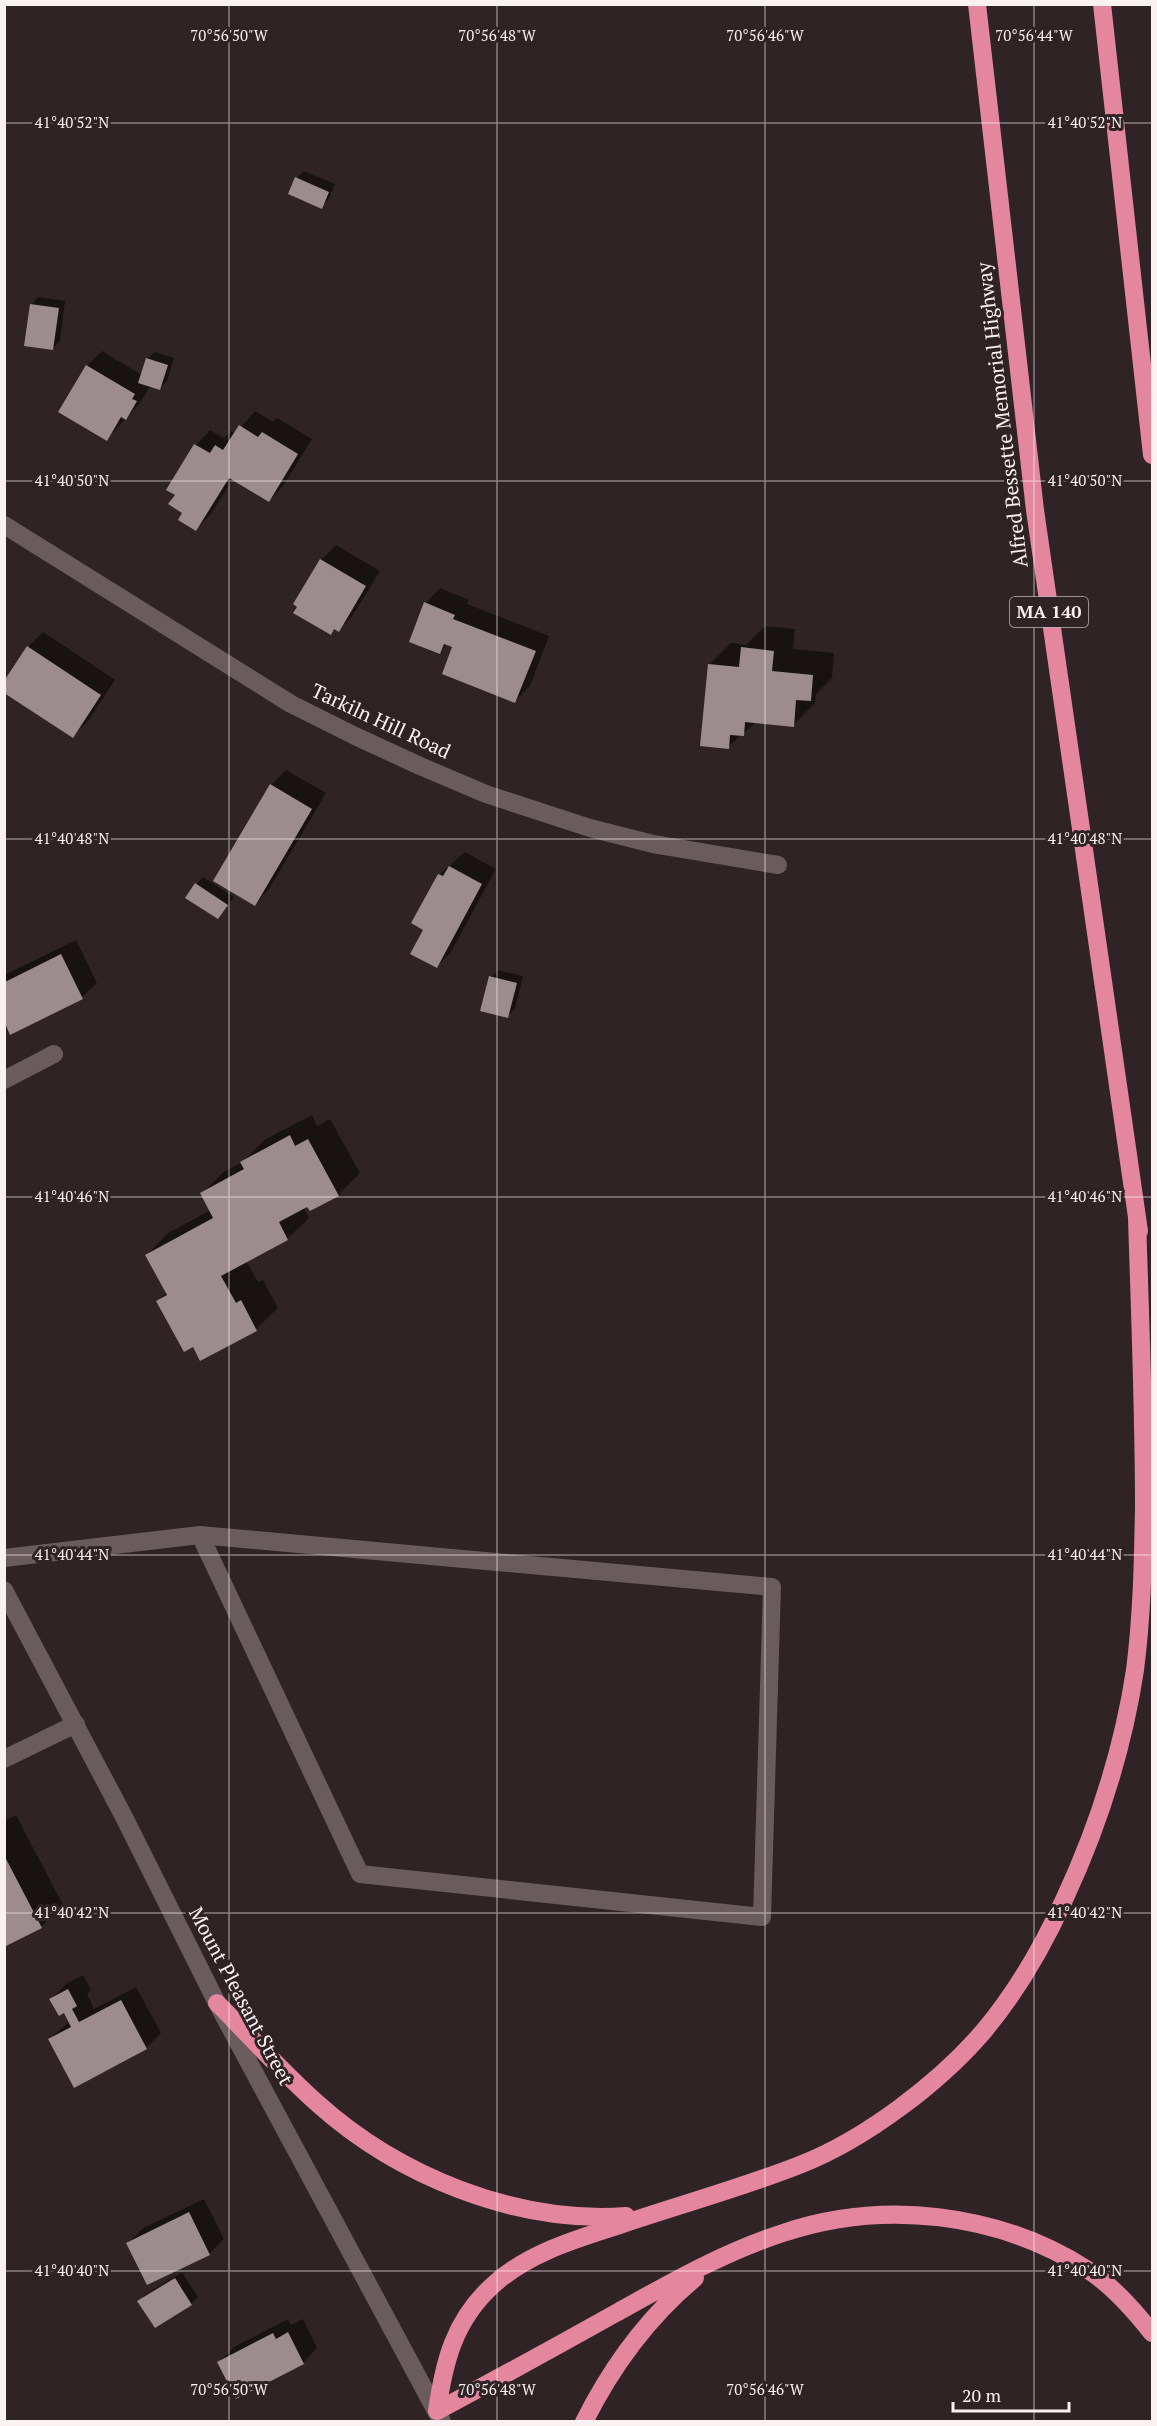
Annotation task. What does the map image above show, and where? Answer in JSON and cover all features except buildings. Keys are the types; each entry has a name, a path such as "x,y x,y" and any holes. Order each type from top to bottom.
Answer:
{"highway":[{"name":"Alfred Bessette Memorial Highway","path":"977,4 1035,510 1152,1318"},
{"path":"1102,4 1152,455"},
{"path":"440,2416 443,2369 454,2338 472,2308 492,2286 515,2268 540,2253 801,2165 864,2132 934,2079 983,2032 1022,1979 1083,1860 1105,1799 1122,1735 1135,1670 1141,1606 1144,1478 1137,1218"},
{"path":"217,2003 317,2103 372,2146 419,2171 468,2192 518,2206 562,2214 606,2217 651,2214"},
{"path":"440,2416 695,2270 784,2232 841,2219 891,2214 945,2217 996,2228 1042,2244 1089,2271 1120,2297 1152,2333"},
{"path":"584,2421 609,2375 660,2309 694,2279 734,2252"}],"street":[{"name":"Tarkiln Hill Road","path":"4,525 291,704 420,766 486,794 590,828 653,844 778,865"},
{"path":"4,1080 54,1054"},
{"path":"4,1557 200,1535 772,1587 762,1917 360,1874 200,1535"},
{"name":"Mount Pleasant Street","path":"4,1590 76,1724 217,2003 440,2416"},
{"path":"4,1759 76,1724"}]}
